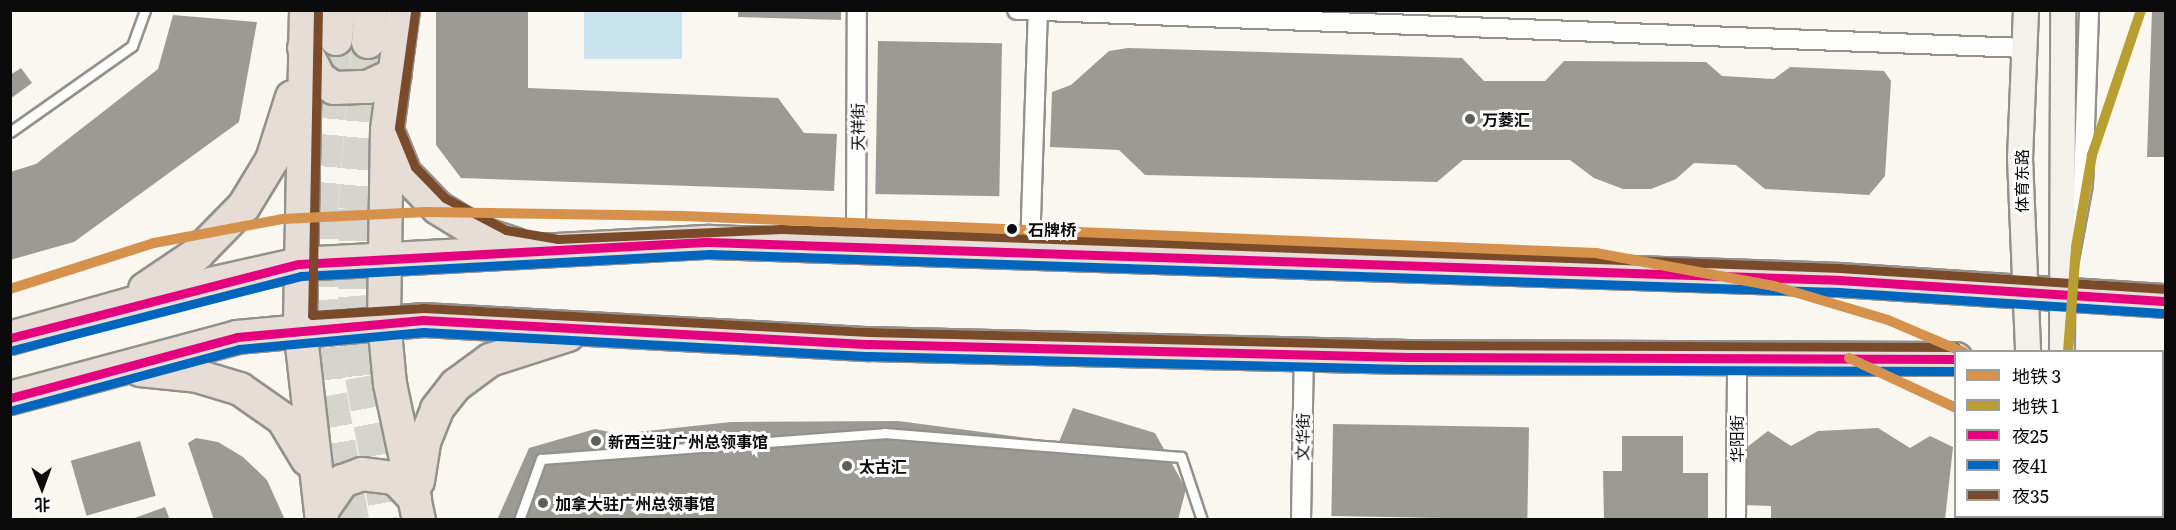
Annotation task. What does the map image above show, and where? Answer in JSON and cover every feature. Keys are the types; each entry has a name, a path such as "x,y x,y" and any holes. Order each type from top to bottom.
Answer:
{"highway":[{"path":"306,10 300,328 314,474 322,516"},
{"path":"368,42 372,10"},
{"path":"403,10 387,130 384,321 390,384 417,509"},
{"path":"304,47 319,78 334,88 368,87 395,74"},
{"path":"118,306 189,261 244,206 279,143 304,47"},
{"path":"387,130 405,174 438,208 502,242 557,251"},
{"path":"10,338 118,306 300,264 384,257 557,251 708,242 856,243 1840,280 2024,294 2166,301"},
{"path":"10,398 237,337 300,328 384,321 595,328 869,344 1304,355 1954,359"},
{"path":"417,509 424,442 437,409 456,385 490,360 595,328"},
{"path":"115,369 196,376 240,389 283,419 314,474"},
{"path":"322,516 343,481 362,474 395,478 417,509"}],"main road":[{"name":"体育东路","path":"2026,10 2024,294 2028,350"},
{"path":"2062,350 2063,10"}],"street":[{"name":"天祥街","path":"856,243 857,10"},
{"path":"1017,10 2024,48"},
{"path":"2062,296 2083,184 2089,10"},
{"path":"1030,249 1038,11"},
{"name":"文华街","path":"1301,519 1304,355"},
{"name":"华阳街","path":"1736,519 1737,358"}],"lane":[{"path":"10,132 132,46 145,10"},
{"path":"519,519 541,459 884,433 1181,457 1202,519"}],"water":[{"path":"584,11 682,11 682,59 584,59"}],"building":[{"path":"436,10 528,10 528,88 778,98 804,133 837,134 834,191 461,178 436,145"},
{"path":"738,10 841,10 841,20 738,17"},
{"path":"2152,10 2166,10 2166,157 2147,157"},
{"path":"173,15 257,22 239,122 74,242 10,260 10,172 36,164 158,69"},
{"path":"878,41 1002,43 999,196 875,194"},
{"name":"万菱汇","path":"1128,48 1462,58 1484,81 1545,81 1564,61 1706,62 1722,76 1774,79 1790,67 1884,71 1891,81 1885,176 1869,195 1765,189 1736,165 1694,163 1676,179 1651,189 1623,189 1594,178 1570,160 1463,160 1437,182 1145,175 1119,150 1050,147 1052,92 1071,85 1109,51"},
{"path":"21,68 32,83 10,99 10,75"},
{"name":"太古汇","path":"1073,408 1155,433 1186,489 1178,520 497,520 529,448 595,429 619,434 731,422 898,421 1059,442"},
{"path":"1333,424 1529,427 1527,519 1331,516"},
{"path":"1878,428 1910,448 1930,436 1953,447 1945,520 1771,520 1771,506 1744,505 1742,451 1768,431 1791,446 1818,431"},
{"path":"1622,436 1683,436 1683,473 1708,473 1708,520 1604,520 1603,471 1622,471"},
{"path":"196,438 218,442 243,457 267,480 285,520 214,520 188,443"},
{"path":"140,441 156,496 87,516 71,461"},
{"path":"165,507 170,520 132,520 132,519"}],"tunnel":[{"path":"336,39 322,207 322,300 331,395 353,520"},
{"path":"368,42 354,209 354,296 361,377 387,520"}],"metro line":[{"name":"1","path":"2068,350 2076,247 2092,155 2141,10"},
{"name":"3","path":"10,289 154,243 282,219 426,212 683,216 1596,253 1774,286 1888,320 1958,350"},
{"name":"3","path":"1849,358 1954,407"}],"transit line":[{"name":"夜35","path":"318,10 312,315 424,308 869,332 1409,345 1956,347"},
{"name":"夜35","path":"415,12 399,128 415,167 445,198 506,230 558,239 781,229 1840,268 2166,289"},
{"name":"夜25","path":"10,338 299,264 709,242 1840,280 2166,301"},
{"name":"夜41","path":"13,350 301,276 709,254 1839,292 2165,313"},
{"name":"夜25","path":"10,398 237,337 423,320 869,344 1409,357 1954,359"},
{"name":"夜41","path":"13,410 239,349 423,332 869,356 1409,369 1954,371"}],"place":[{"name":"万菱汇","path":"1470,119"},
{"name":"石牌桥","path":"1012,229"},
{"name":"新西兰驻广州总领事馆","path":"596,441"},
{"name":"太古汇","path":"847,466"},
{"name":"加拿大驻广州总领事馆","path":"543,503"}]}
